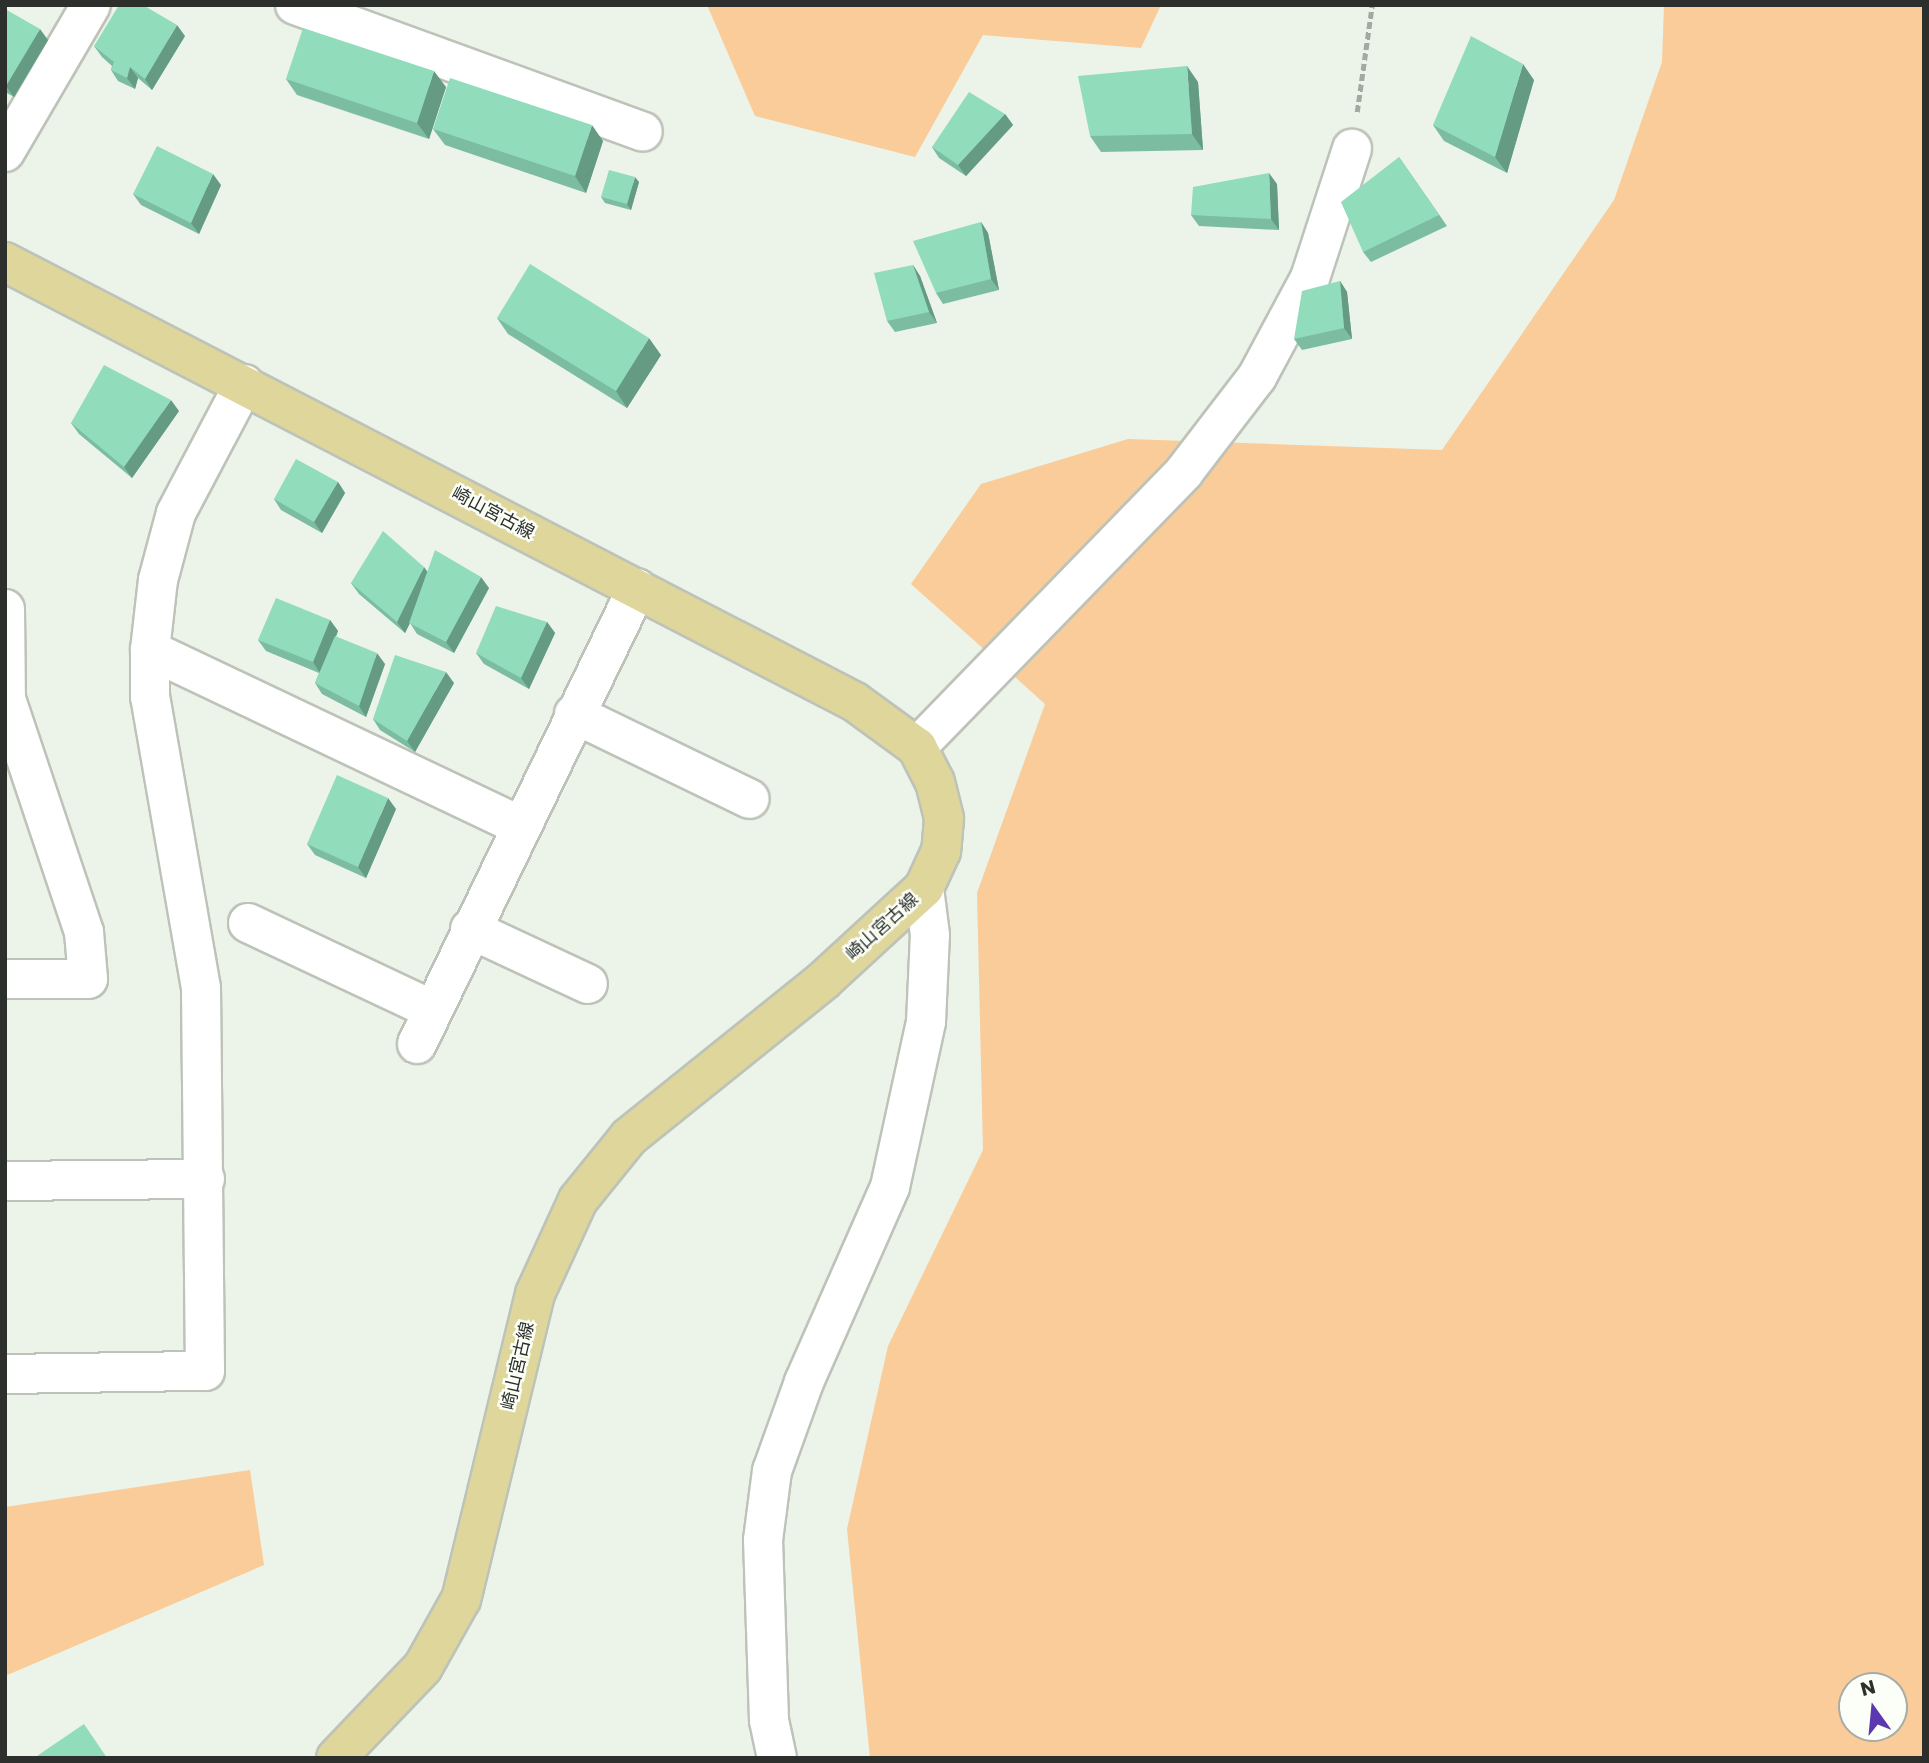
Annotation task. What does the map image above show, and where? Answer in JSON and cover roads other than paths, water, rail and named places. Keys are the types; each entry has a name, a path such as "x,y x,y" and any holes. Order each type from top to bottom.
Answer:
{"main road":[{"name":"崎山宮古線","path":"5,262 855,702 917,747 936,782 944,819 941,851 924,888 823,981 629,1137 578,1200 535,1294 461,1599 423,1667 336,1758"}],"street":[{"path":"5,152 91,5"},
{"path":"295,5 643,132"},
{"path":"917,747 1184,472 1257,377 1310,278 1352,149"},
{"path":"5,1374 205,1371 201,988 150,696 150,650 158,580 176,513 244,384"},
{"path":"248,923 425,1027 519,825 637,588"},
{"path":"5,609 6,699 21,791 84,932 88,979 5,979"},
{"path":"150,650 519,825"},
{"path":"574,714 750,799"},
{"path":"777,1758 769,1720 763,1540 772,1471 804,1382 890,1187 926,1022 930,935 924,888"},
{"path":"470,929 587,984"},
{"path":"5,1181 205,1179"}]}
